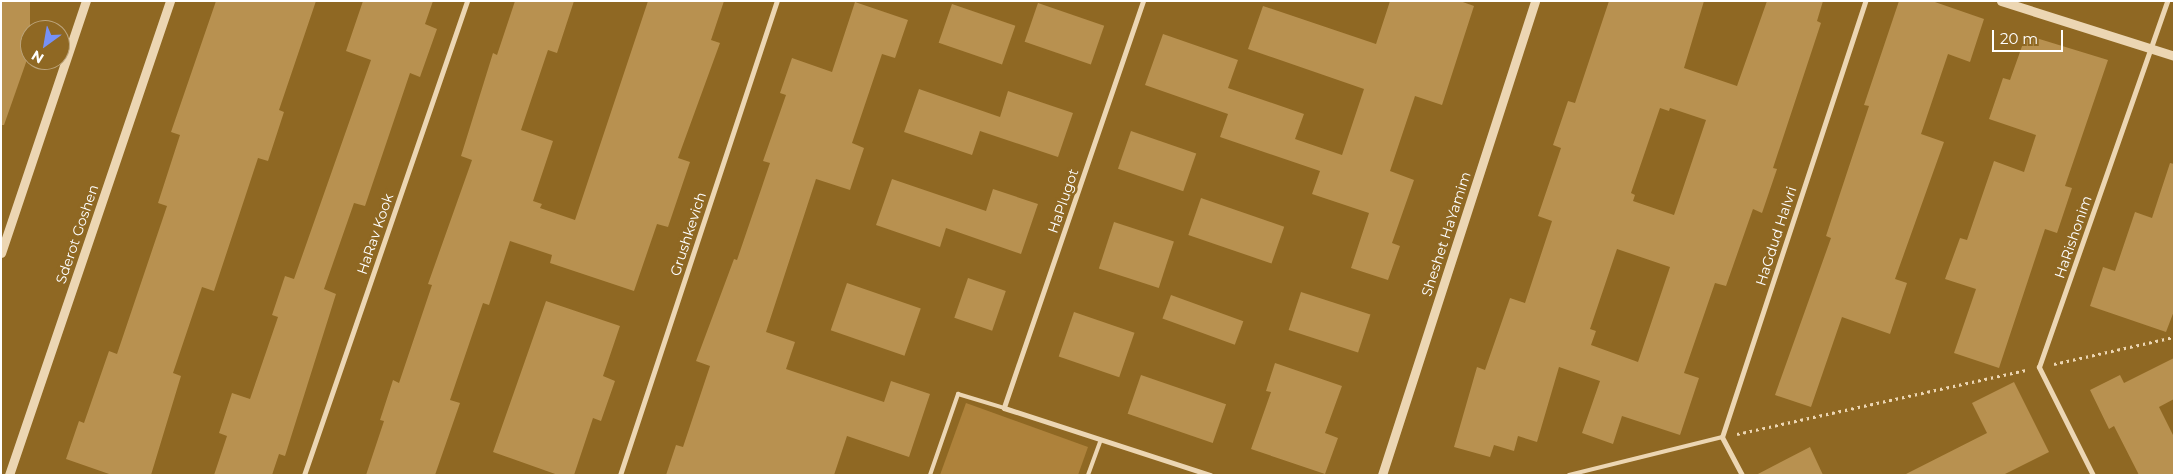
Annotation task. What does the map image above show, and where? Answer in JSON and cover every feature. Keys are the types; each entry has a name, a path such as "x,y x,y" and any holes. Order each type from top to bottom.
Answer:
{"street":[{"path":"1,253 86,1"},
{"name":"Sderot Goshen","path":"10,475 170,1"},
{"name":"HaRav Kook","path":"304,475 467,1"},
{"name":"Grushkevich","path":"620,475 777,1"},
{"name":"HaPlugot","path":"1004,408 1143,1"},
{"name":"Sheshet HaYamim","path":"1382,475 1536,1"},
{"name":"HaGdud HaIvri","path":"1722,437 1864,1"},
{"path":"2001,1 2174,56"},
{"name":"HaRishonim","path":"2039,367 2167,1"},
{"path":"2039,367 2093,475"},
{"path":"1004,408 1210,475"},
{"path":"1722,437 1742,475"}],"lane":[{"path":"930,475 958,394 1004,408"},
{"path":"1569,475 1722,437"},
{"path":"1088,475 1101,440"}],"path":[{"path":"1722,437 2174,337"}],"shaded area":[{"path":"966,403 1088,447 1078,475 940,475"}],"building":[{"path":"1,1 30,1 30,20 20,20 20,70 23,70 4,125 1,125"},
{"path":"216,1 316,1 279,110 284,112 268,161 258,158 214,291 202,287 173,373 181,376 151,475 112,475 66,459 79,421 84,423 109,351 117,354 167,206 158,203 180,135 171,132"},
{"path":"363,1 433,1 425,24 437,29 420,77 410,73 365,206 354,203 324,289 336,294 285,456 279,454 272,475 214,475 227,436 219,433 232,393 250,399 278,317 272,315 285,276 294,279 371,60 346,51"},
{"path":"515,1 574,1 557,53 548,50 521,130 553,141 533,201 542,204 540,208 575,220 648,1 724,1 711,40 720,43 678,158 690,162 668,227 657,224 634,291 550,263 552,255 510,241 489,305 483,303 450,400 460,403 435,475 366,475 384,421 380,420 393,380 399,383 432,285 428,284 472,160 461,156 493,53 497,55"},
{"path":"1390,1 1460,1 1474,6 1442,105 1415,96 1390,171 1414,180 1392,243 1400,246 1388,280 1351,268 1369,213 1312,194 1320,171 1220,137 1228,114 1145,85 1163,34 1238,60 1228,88 1304,114 1295,139 1342,155 1364,89 1248,49 1263,6 1376,44"},
{"path":"1609,1 1704,1 1684,68 1737,86 1767,1 1823,1 1817,21 1821,23 1773,168 1777,169 1762,213 1753,209 1726,286 1715,283 1684,373 1699,378 1680,435 1622,416 1613,444 1582,433 1600,381 1559,367 1537,442 1518,436 1514,451 1494,445 1490,457 1454,447 1477,367 1485,370 1510,298 1525,303 1552,221 1538,216 1561,148 1553,145 1568,101 1575,103","holes":["1660,108 1669,111 1670,108 1706,120 1674,215 1633,201 1635,195 1631,193","1617,249 1670,267 1638,362 1591,345 1596,331 1590,329"]},
{"path":"1899,1 1932,1 1984,19 1970,62 1948,54 1921,134 1944,142 1895,279 1907,283 1890,334 1842,317 1811,407 1775,395 1831,238 1826,236 1869,106 1864,105"},
{"path":"855,2 908,20 895,58 882,54 852,143 864,148 850,190 816,179 766,332 795,342 786,369 884,402 891,381 930,394 909,457 847,436 834,475 666,475 676,445 683,447 710,366 696,361 734,259 737,260 770,163 763,161 786,95 780,93 792,58 832,72"},
{"path":"1038,3 1104,26 1091,65 1025,42"},
{"path":"952,4 1015,26 1002,65 939,43"},
{"path":"2026,35 2108,60 2065,186 2072,188 2057,233 2045,229 1999,368 1954,353 1976,289 1945,279 1960,238 1967,240 1994,161 2024,172 2036,135 1989,119 2003,78 2010,80"},
{"path":"919,89 1000,117 1008,91 1073,113 1058,157 980,131 972,155 904,132"},
{"path":"1131,131 1196,153 1183,191 1118,169"},
{"path":"2170,163 2174,164 2174,311 2166,332 2090,306 2103,267 2115,271 2135,212 2152,218"},
{"path":"892,179 986,211 993,189 1038,204 1021,254 946,228 940,247 876,225"},
{"path":"1201,198 1284,227 1272,264 1188,235"},
{"path":"1114,222 1174,241 1159,288 1099,269"},
{"path":"968,278 1006,291 992,331 954,318"},
{"path":"847,283 921,308 904,356 831,330"},
{"path":"1301,292 1370,315 1358,353 1289,330"},
{"path":"1171,295 1243,321 1235,345 1162,318"},
{"path":"546,301 620,326 603,376 615,381 601,421 593,418 574,475 558,475 493,452"},
{"path":"1074,312 1135,333 1119,377 1059,356"},
{"path":"2174,358 2174,399 2159,407 2174,437 2174,475 2139,475 2114,426 2109,429 2090,390 2120,375 2124,383"},
{"path":"1275,363 1342,386 1325,433 1338,438 1325,474 1251,449 1271,392 1266,391"},
{"path":"1141,375 1226,404 1213,443 1128,414"},
{"path":"2014,382 2049,452 2003,475 1904,475 1987,433 1972,403"},
{"path":"1810,447 1823,475 1756,475"}]}
